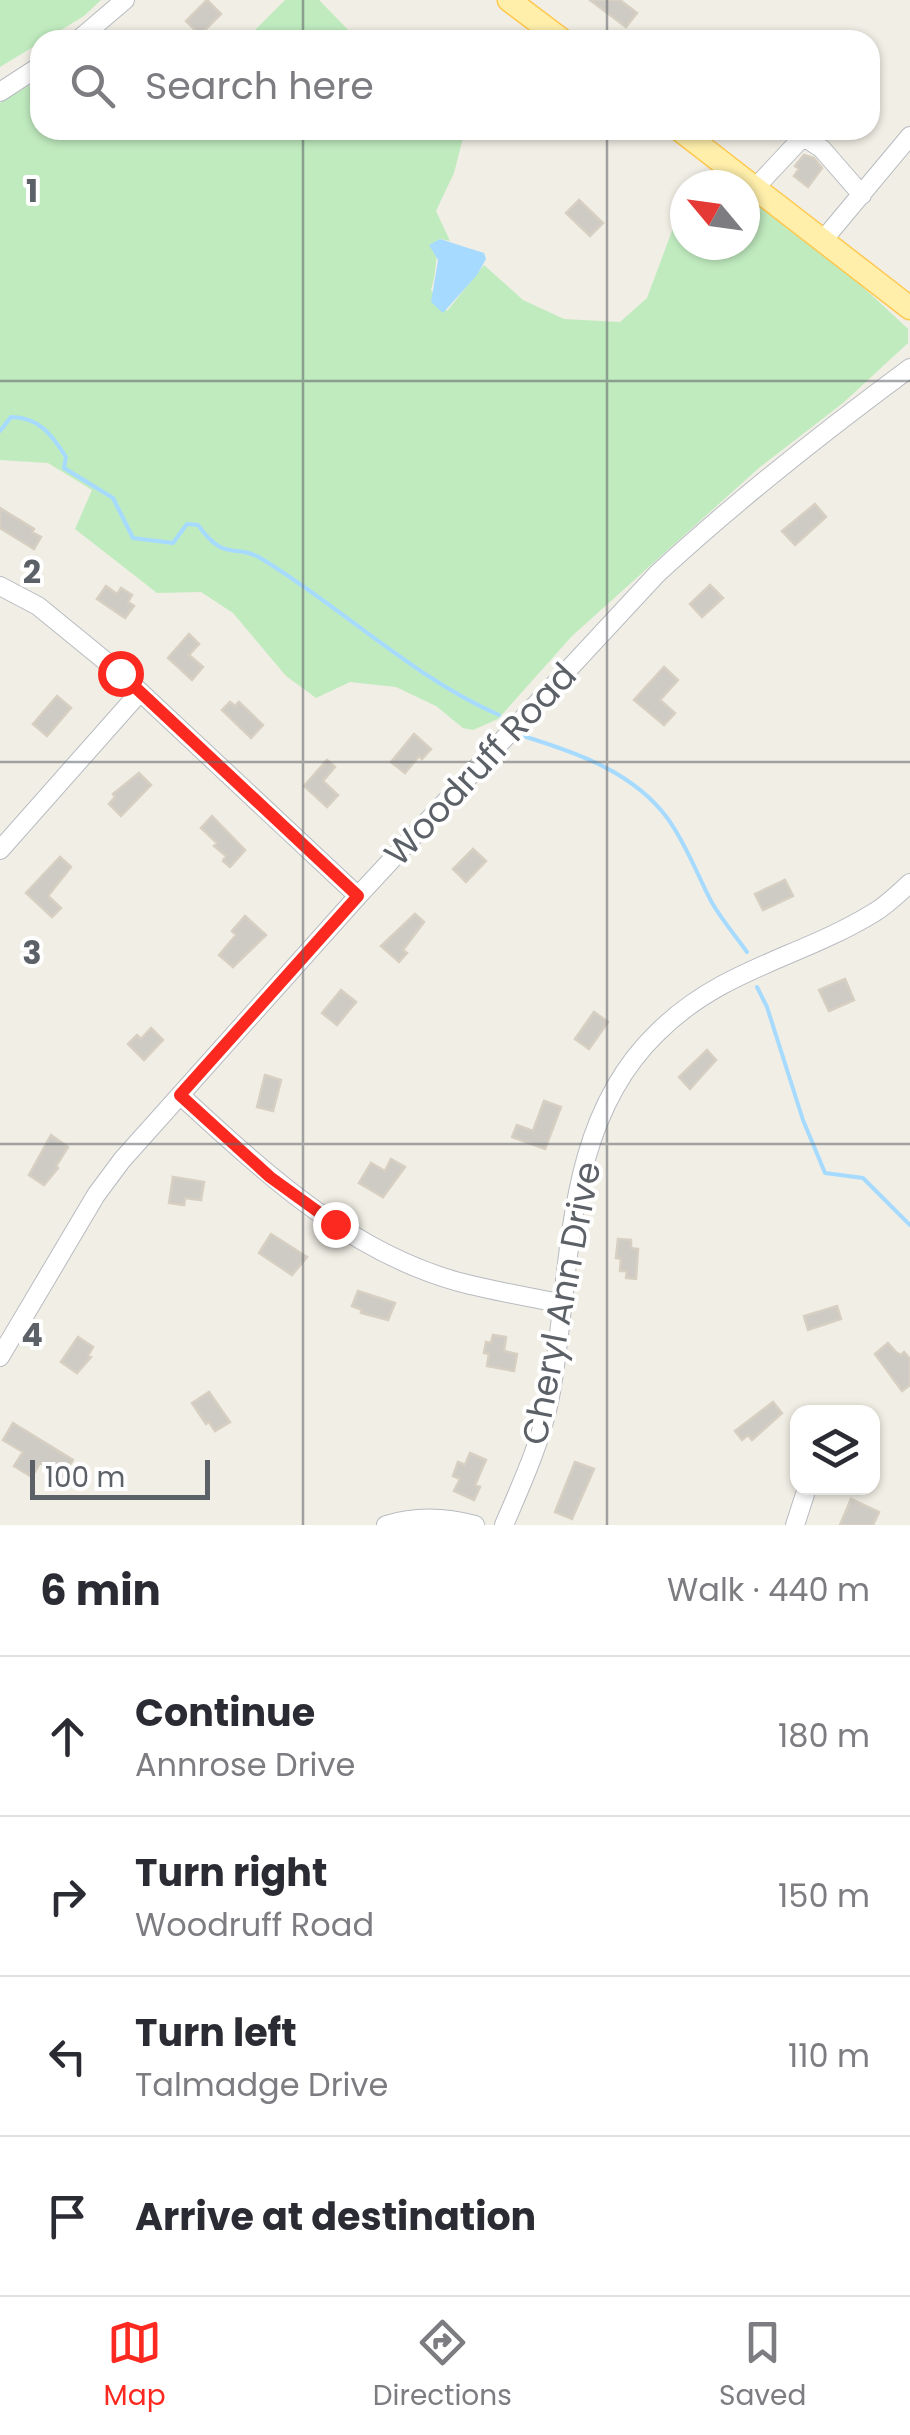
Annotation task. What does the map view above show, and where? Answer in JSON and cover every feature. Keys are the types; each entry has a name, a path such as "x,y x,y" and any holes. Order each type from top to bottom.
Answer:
{"main road":[{"path":"510,0 549,30"},
{"path":"693,140 732,170"},
{"path":"760,192 910,308"}],"street":[{"path":"90,30 125,0"},
{"path":"0,92 30,72"},
{"path":"824,239 910,136"},
{"path":"760,183 799,140"},
{"path":"808,140 822,149 862,196"},
{"name":"Woodruff Road","path":"0,1357 96,1195 358,896 657,574 810,442 910,368"},
{"path":"0,586 38,606 140,692 358,896"},
{"path":"0,850 140,692"},
{"name":"Cheryl Ann Drive","path":"504,1525 544,1424 576,1199 595,1128 619,1078 687,1006 727,980 876,912 910,883"},
{"path":"180,1095 300,1202 390,1254 456,1281 564,1304"},
{"path":"795,1525 805,1495"},
{"path":"386,1525 402,1520 443,1519 475,1525"}],"green space":[{"path":"0,0 101,0 61,30 30,30 30,49 0,67"},
{"path":"285,0 319,0 348,30 255,30"},
{"path":"30,85 30,140 462,140 454,173 436,211 450,241 440,239 431,290 447,311 484,265 523,300 564,319 620,322 647,298 670,236 670,260 760,260 760,203 809,241 908,329 908,343 843,403 760,467 572,636 498,719 473,730 463,728 436,706 396,687 350,682 316,698 286,676 233,613 201,592 157,593 75,529 92,490 48,463 0,460 0,103"}],"water":[{"path":"440,239 484,253 486,259 443,313 431,302 438,260 429,245"}],"building":[{"path":"207,0 221,14 205,30 195,30 186,21"},
{"path":"590,0 620,0 637,13 626,27"},
{"path":"804,155 814,158 822,168 808,187 794,176 799,169 795,166"},
{"path":"579,200 603,223 590,236 566,213"},
{"path":"815,504 826,517 795,545 782,531"},
{"path":"0,508 41,537 34,549 0,528"},
{"path":"710,585 723,598 702,617 690,604"},
{"path":"106,586 117,594 121,588 132,595 128,602 134,606 125,618 97,599"},
{"path":"189,634 199,644 189,655 203,667 192,680 168,658"},
{"path":"664,667 678,680 660,700 675,713 664,725 634,700"},
{"path":"57,696 71,708 47,736 33,724"},
{"path":"230,702 235,706 239,702 263,725 251,738 222,710"},
{"path":"414,734 431,749 405,773 391,762"},
{"path":"327,760 335,767 323,781 338,795 327,807 304,786"},
{"path":"139,773 151,785 121,816 109,804 113,794"},
{"path":"212,816 245,850 230,867 223,861 226,856 214,846 217,843 201,828"},
{"path":"473,849 486,861 466,882 453,869"},
{"path":"60,857 71,867 48,896 61,908 52,917 26,893"},
{"path":"785,880 793,896 763,910 755,894"},
{"path":"415,914 424,922 399,962 381,946"},
{"path":"245,916 266,935 233,967 219,955 236,935 232,931"},
{"path":"845,979 854,1000 829,1011 819,990"},
{"path":"341,990 356,1002 337,1025 322,1013"},
{"path":"594,1012 608,1022 589,1049 575,1039"},
{"path":"151,1028 163,1040 144,1060 128,1044 137,1035 141,1039"},
{"path":"707,1050 716,1060 690,1089 679,1077"},
{"path":"265,1075 281,1080 273,1111 257,1107"},
{"path":"544,1101 561,1107 545,1149 512,1137 517,1125 533,1131"},
{"path":"51,1135 68,1147 44,1185 29,1175"},
{"path":"391,1159 405,1167 383,1197 359,1183 371,1163 385,1171"},
{"path":"173,1177 204,1182 201,1200 185,1198 184,1205 169,1203"},
{"path":"271,1234 307,1257 292,1275 259,1253"},
{"path":"618,1239 631,1240 631,1248 638,1249 636,1279 626,1278 627,1271 620,1271 621,1259 616,1258"},
{"path":"358,1291 395,1303 388,1320 361,1313 352,1306"},
{"path":"837,1306 841,1319 808,1330 804,1316"},
{"path":"493,1335 506,1337 504,1351 517,1354 514,1371 487,1366 486,1342 491,1343"},
{"path":"78,1337 93,1347 88,1356 91,1357 77,1373 61,1362"},
{"path":"888,1343 910,1359 910,1385 902,1391 875,1354"},
{"path":"209,1392 230,1422 215,1431 192,1403"},
{"path":"773,1402 782,1413 752,1440 748,1435 742,1440 735,1431"},
{"path":"13,1423 73,1460 62,1477 40,1463 32,1477 14,1466 23,1452 3,1440"},
{"path":"470,1453 486,1460 475,1485 480,1487 474,1500 454,1491 460,1479 453,1476 458,1462 465,1465"},
{"path":"575,1462 594,1469 572,1519 555,1512"},
{"path":"851,1499 879,1512 873,1525 840,1525"}],"waterway":[{"path":"0,431 11,417 29,420 44,429 66,457 64,468 113,498 133,538 173,543 187,524 198,525 216,544 262,559 407,662 499,715"},
{"path":"523,736 602,766 654,803 680,839 715,908 747,952"},
{"path":"757,987 825,1173 863,1178 910,1225"}],"route":[{"path":"120,673 358,896 180,1095 300,1202 335,1224"}]}
